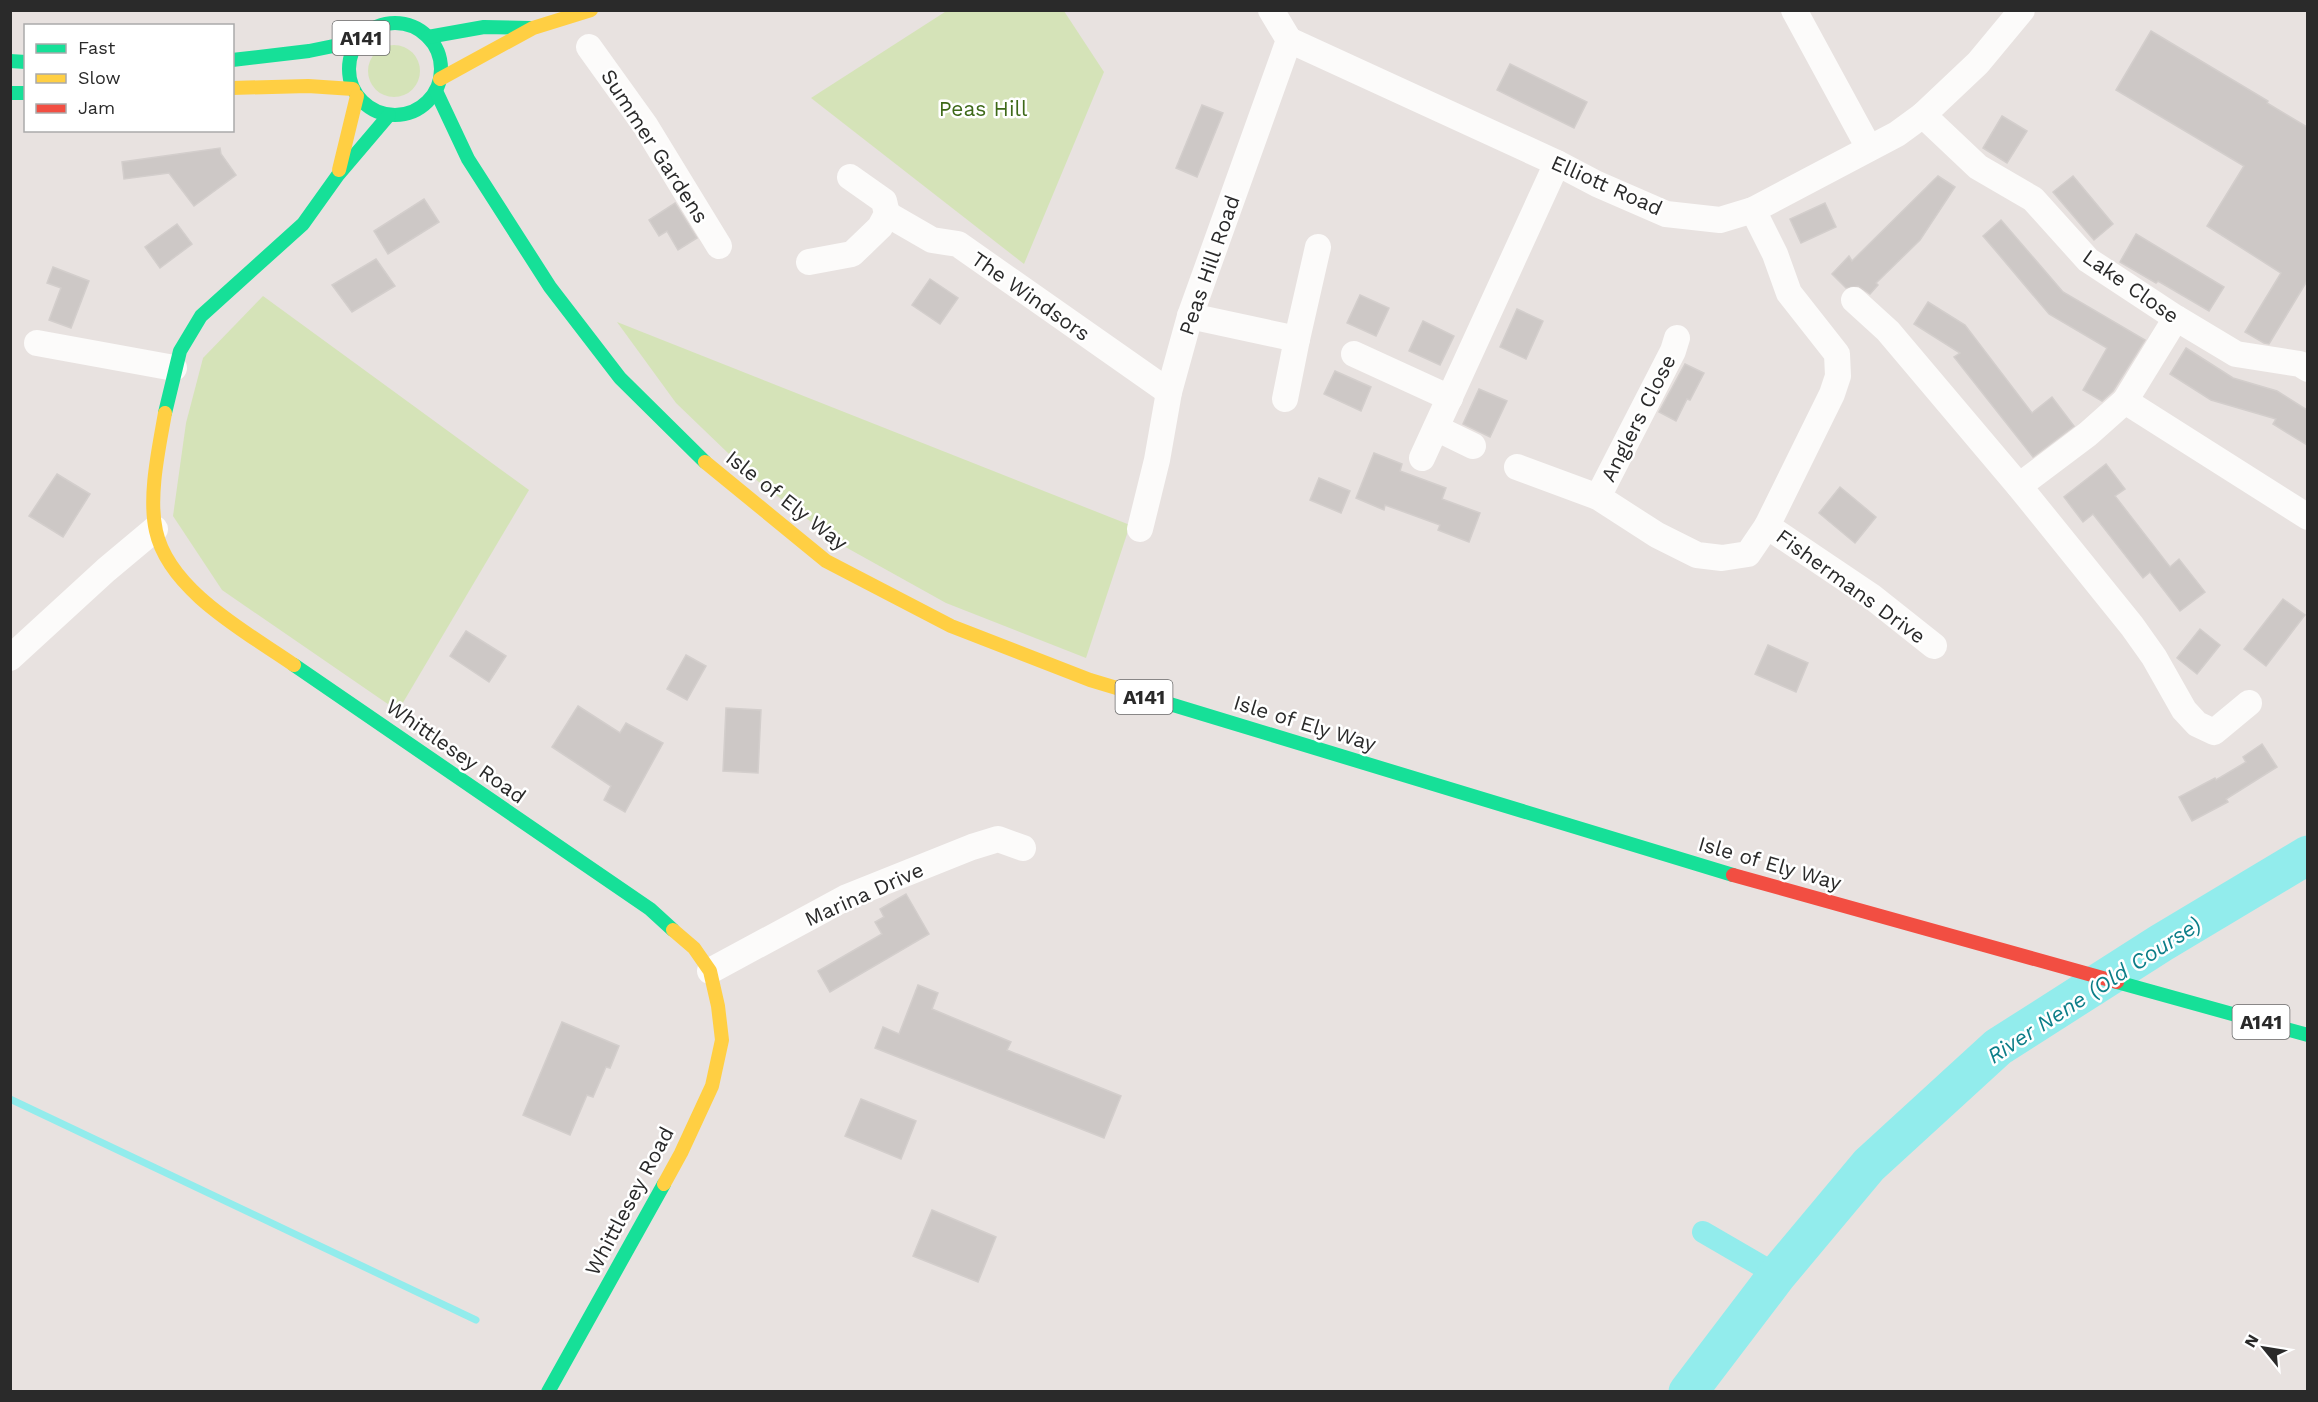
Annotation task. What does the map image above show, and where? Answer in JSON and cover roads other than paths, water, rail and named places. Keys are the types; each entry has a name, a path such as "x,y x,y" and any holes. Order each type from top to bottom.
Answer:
{"main road":[{"path":"234,87 308,86 355,92 366,105 377,112 416,117 438,85 533,28 591,10"},
{"name":"A141","path":"355,92 349,77 349,64 358,41 375,28 395,23 409,25 428,37 437,49 441,64 438,85"},
{"path":"428,37 484,27 533,28"},
{"name":"A141","path":"234,60 309,51 358,41"},
{"name":"Isle of Ely Way","path":"438,85 468,159 550,287 620,378 701,459 826,561 951,626 1112,687 1787,891 1996,947 2307,1035"},
{"name":"Whittlesey Road","path":"338,175 355,92"},
{"name":"Whittlesey Road","path":"389,115 338,175 303,224 201,316 181,350 174,368 164,420 156,486 155,530 165,555 175,570 205,603 650,909 694,948 710,971 718,1005 722,1040 712,1086 681,1153 548,1392"},
{"name":"Isle of Ely Way","path":"441,138 468,159"}],"street":[{"path":"1270,10 1289,40"},
{"path":"1794,10 1869,148"},
{"name":"Elliott Road","path":"1289,40 1666,214 1720,220 1753,210 1897,134 1923,115 1978,63 2022,10"},
{"name":"Peas Hill Road","path":"1140,529 1157,460 1169,392 1190,316 1289,40"},
{"name":"Summer Gardens","path":"589,47 645,125 719,246"},
{"name":"Lake Close","path":"1923,115 1978,167 2033,199 2088,260 2236,354 2300,364 2307,369"},
{"path":"1422,458 1557,163"},
{"name":"The Windsors","path":"850,177 884,201 887,214 932,240 958,244 1169,392"},
{"name":"Fishermans Drive","path":"1598,497 1657,535 1697,555 1722,558 1748,554 1767,526 1832,394 1838,376 1837,354 1789,293 1775,254 1753,210"},
{"path":"809,262 852,254 880,227 887,214"},
{"path":"1285,399 1318,247"},
{"path":"1854,300 1888,331 2019,486 2132,626 2154,657 2184,710 2197,724 2214,732 2249,703"},
{"path":"1190,316 1297,339"},
{"path":"2019,486 2088,434 2125,402 2176,318"},
{"name":"Anglers Close","path":"1598,497 1673,351 1677,338"},
{"path":"37,343 174,368"},
{"path":"1353,354 1450,398"},
{"path":"2125,402 2307,517"},
{"path":"1436,428 1473,446"},
{"path":"1517,467 1598,497"},
{"name":"Fishermans Drive","path":"1767,526 1871,596 1934,646"},
{"path":"10,658 106,570 155,530"},
{"name":"Marina Drive","path":"710,971 847,897 972,847 998,839 1023,848"}],"waterway":[{"name":"River Nene (Old Course)","path":"1688,1392 1777,1275 1869,1165 1998,1047 2161,943 2308,855"},
{"path":"10,1099 476,1320"},
{"path":"1703,1232 1777,1275"}],"park label":[{"name":"Peas Hill","path":"983,108"}]}
